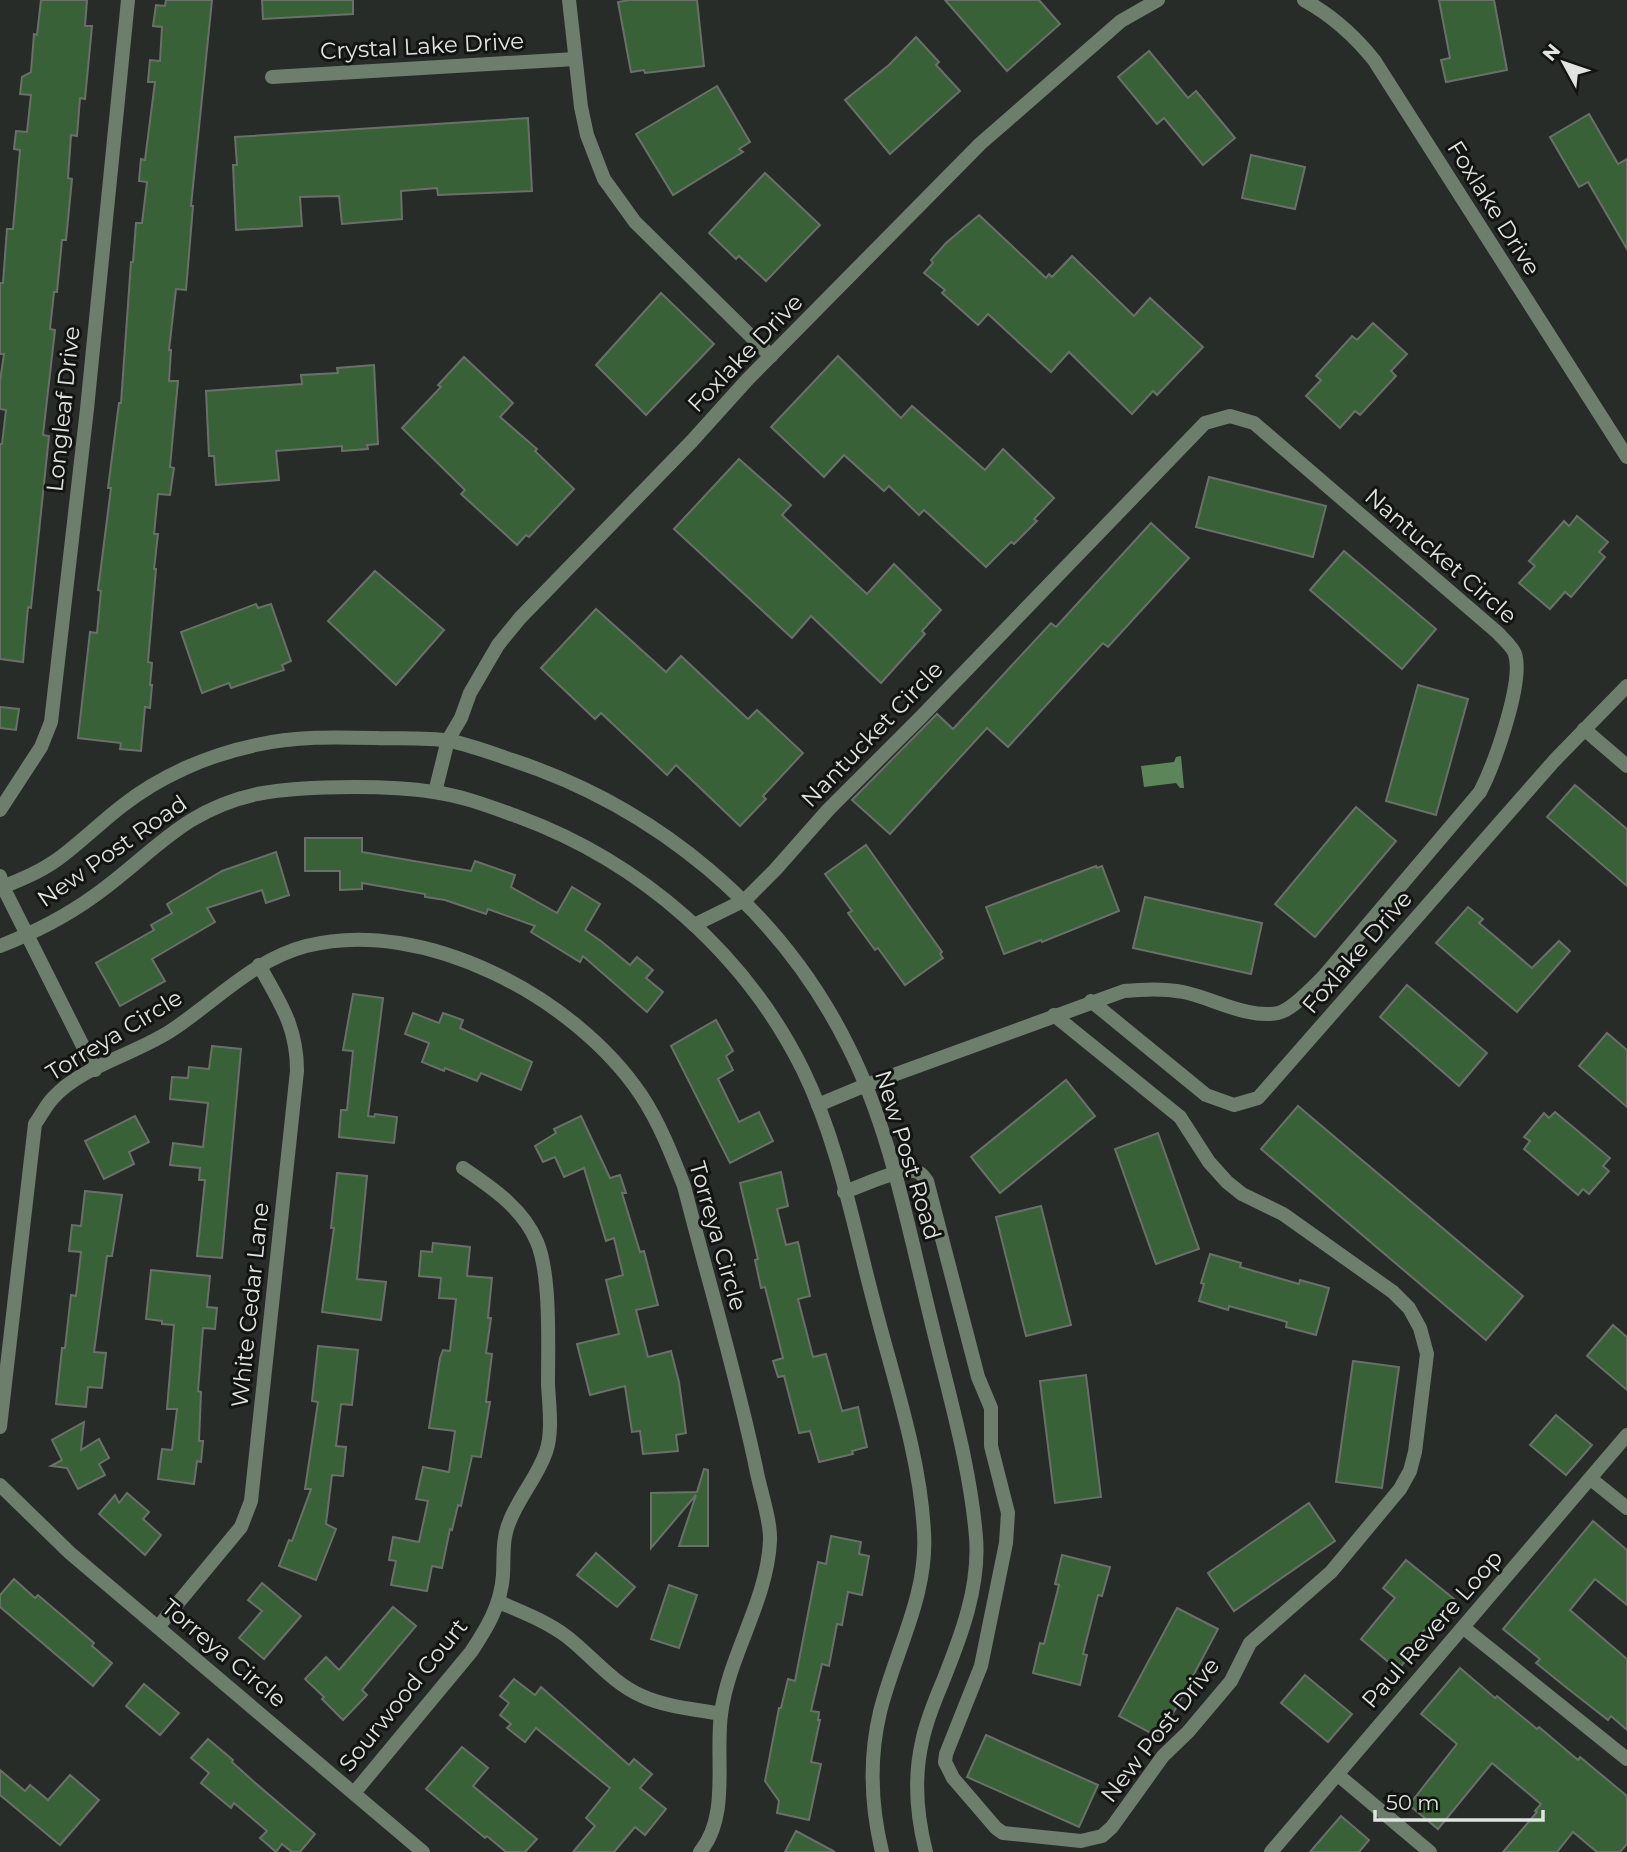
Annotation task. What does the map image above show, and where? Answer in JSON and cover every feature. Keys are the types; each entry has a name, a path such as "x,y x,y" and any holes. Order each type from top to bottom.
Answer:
{"street":[{"name":"Longleaf Drive","path":"0,810 41,747 51,722 128,0"},
{"path":"569,0 587,135 604,179 635,222 771,356"},
{"name":"Foxlake Drive","path":"435,792 447,740 461,718 482,670 520,618 771,356 980,144 1121,22 1158,0"},
{"name":"Foxlake Drive","path":"1304,0 1331,16 1354,35 1374,60 1627,457"},
{"name":"Crystal Lake Drive","path":"272,77 575,59"},
{"name":"Nantucket Circle","path":"694,925 745,900 828,810 1205,423 1230,416 1254,423 1497,633 1515,652 1518,678 1493,767 1480,792 1324,976 1280,1013 1254,1013 1184,992 1154,989 1124,991 1091,1001 818,1105"},
{"name":"Foxlake Drive","path":"1091,1001 1206,1095 1234,1105 1258,1098 1554,761 1627,685"},
{"path":"1584,729 1627,766"},
{"name":"New Post Road","path":"1,884 33,875 57,861 126,803 199,762 256,745 313,737 447,740 544,770 611,801 691,854 745,900 776,936 818,993 846,1041 866,1085 894,1174 963,1452 977,1542 965,1622 922,1741 918,1771 918,1806 926,1852"},
{"name":"New Post Road","path":"0,946 54,921 96,894 162,839 191,819 223,804 256,795 321,787 383,787 435,792 497,808 579,843 646,884 723,954 761,1000 792,1048 818,1105 844,1192 903,1416 923,1516 924,1567 918,1600 881,1708 874,1743 873,1805 882,1852"},
{"path":"1,884 95,1070"},
{"name":"Torreya Circle","path":"0,1427 35,1124 53,1098 71,1082 173,1030 260,965 306,946 356,940 421,948 453,957 508,979 553,1006 598,1045 641,1096 672,1155 684,1186 751,1445 770,1538 767,1568 733,1662 721,1714 718,1817 709,1840 699,1852"},
{"name":"White Cedar Lane","path":"158,1627 241,1527 251,1501 297,1071 297,1046 290,1022 260,965"},
{"name":"New Post Drive","path":"894,1174 917,1172 927,1181 978,1377 991,1408 991,1446 1008,1513 1006,1543 981,1666 945,1762 953,1778 1003,1833 1092,1840 1102,1836 1118,1821 1163,1756 1188,1732 1231,1681 1250,1643 1331,1572 1400,1489 1410,1471 1415,1452 1427,1354 1420,1328 1409,1308 1393,1292 1283,1214 1242,1194 1227,1182 1209,1162 1180,1117 1054,1015"},
{"name":"Sourwood Court","path":"354,1793 471,1652 487,1628 499,1602 508,1523 537,1474 547,1450 548,1373 544,1269 538,1242 526,1222 505,1198 463,1168"},
{"path":"844,1192 894,1174"},
{"name":"Paul Revere Loop","path":"1271,1852 1627,1435"},
{"path":"1591,1479 1627,1508"},
{"name":"Torreya Circle","path":"0,1485 70,1553 423,1852"},
{"path":"499,1602 541,1620 566,1636 620,1682 641,1696 670,1705 721,1714"},
{"path":"1464,1628 1627,1759"},
{"path":"1338,1775 1430,1852"}],"shaded area":[{"path":"1181,756 1184,788 1180,788 1176,783 1144,787 1141,766 1174,762 1176,757"}],"building":[{"path":"41,0 87,0 85,26 92,26 85,99 80,98 77,136 71,135 68,178 72,179 66,240 62,240 50,329 55,330 43,435 49,436 23,662 0,659 0,444 6,410 0,409 4,354 0,354 0,283 3,283 7,229 13,229 20,150 14,149 16,131 27,132 31,95 20,94 22,77 31,72 34,34 37,35"},
{"path":"166,0 212,0 191,206 186,290 176,289 169,350 169,381 178,381 170,467 174,468 170,495 158,494 154,534 158,534 156,569 148,662 152,663 152,685 150,708 145,707 141,751 120,749 121,743 78,738 90,632 97,633 101,591 98,590 111,488 108,488 121,403 131,262 136,223 142,223 147,182 139,181 141,159 145,160 155,82 148,82 150,60 160,61 162,27 153,26 156,5 165,6"},
{"path":"262,0 353,0 353,14 263,19"},
{"path":"697,0 704,66 645,73 644,70 631,72 618,2"},
{"path":"945,0 1039,0 1060,24 1007,71"},
{"path":"1439,0 1494,0 1507,70 1446,82 1441,60 1450,58"},
{"path":"916,37 939,62 936,65 960,91 890,154 845,100 889,65"},
{"path":"1149,51 1188,98 1196,91 1235,138 1203,165 1164,118 1157,124 1118,77"},
{"path":"717,86 750,142 739,149 743,152 673,195 636,134"},
{"path":"1589,114 1618,164 1627,159 1627,249 1588,182 1579,187 1550,137"},
{"path":"528,118 532,191 438,195 437,188 401,191 402,219 342,224 339,196 300,197 302,226 236,230 233,165 237,165 235,137"},
{"path":"1251,155 1305,167 1295,209 1242,198"},
{"path":"765,173 820,225 766,281 739,256 736,259 709,233"},
{"path":"979,215 1046,278 1049,274 1052,277 1072,256 1134,316 1150,298 1203,347 1157,395 1153,391 1132,414 1069,352 1051,372 988,314 978,325 942,293 945,290 924,273 946,243"},
{"path":"661,293 714,344 646,415 596,365"},
{"path":"1373,323 1407,354 1391,371 1396,376 1360,415 1355,411 1340,428 1306,396 1321,380 1316,376 1352,336 1357,340"},
{"path":"838,356 901,418 912,406 985,470 1003,449 1054,498 1034,519 1037,521 986,567 924,510 919,515 889,486 884,491 844,455 824,477 771,427"},
{"path":"464,357 513,403 500,417 537,449 535,451 574,489 529,537 526,535 517,545 461,494 465,490 402,428 441,387 438,385"},
{"path":"374,365 378,444 367,445 368,449 342,451 342,446 276,451 279,480 216,485 214,456 209,456 206,391 302,384 301,375 338,373 337,368"},
{"path":"739,459 791,505 782,515 867,594 894,564 941,610 922,631 925,634 881,683 811,616 792,638 674,529"},
{"path":"1209,477 1326,506 1313,557 1196,527"},
{"path":"1577,516 1608,542 1599,552 1605,557 1571,597 1565,592 1550,609 1519,583 1535,566 1529,561 1564,521 1569,526"},
{"path":"1151,523 1189,558 1108,647 1103,643 1008,747 987,728 890,834 852,800 937,714 953,729 1051,623 1056,627"},
{"path":"1344,551 1436,629 1402,669 1310,590"},
{"path":"375,571 444,630 396,685 328,621"},
{"path":"256,604 258,608 271,604 291,661 282,665 284,670 231,688 229,683 202,693 181,632"},
{"path":"596,609 666,672 681,656 748,719 757,710 803,753 763,796 766,799 740,826 676,765 667,775 601,713 595,719 541,668"},
{"path":"1418,685 1468,699 1436,815 1386,801"},
{"path":"0,707 19,709 16,730 0,728"},
{"path":"1575,785 1627,829 1627,886 1547,817"},
{"path":"1356,807 1396,841 1315,937 1275,904"},
{"path":"305,838 362,838 362,852 471,871 475,861 515,875 511,887 557,913 572,887 600,904 585,930 630,965 637,957 653,970 646,978 663,992 647,1012 583,956 580,962 531,932 535,926 488,909 486,914 445,900 425,897 425,894 362,883 362,889 340,890 340,871 305,871"},
{"path":"866,845 942,952 940,954 943,958 905,985 848,913 852,911 825,874"},
{"path":"276,852 289,895 266,903 262,890 207,908 215,922 152,959 165,981 120,1006 96,963 154,930 151,925 172,913 167,904 222,871"},
{"path":"1102,866 1119,911 1004,954 986,907"},
{"path":"1145,897 1262,923 1251,974 1133,948"},
{"path":"1468,907 1483,919 1479,923 1532,968 1559,941 1570,951 1517,1012 1436,943"},
{"path":"1407,985 1487,1053 1459,1086 1380,1017"},
{"path":"353,994 383,998 368,1116 374,1117 375,1114 397,1117 394,1143 339,1137 341,1110 347,1110 353,1051 343,1050"},
{"path":"413,1013 439,1023 443,1013 463,1020 460,1028 532,1062 521,1090 481,1073 477,1081 422,1062 429,1043 405,1034"},
{"path":"716,1020 733,1051 726,1056 733,1070 718,1079 739,1122 759,1112 773,1141 730,1163 671,1046"},
{"path":"1607,1033 1627,1050 1627,1107 1579,1066"},
{"path":"212,1046 241,1049 222,1258 197,1256 205,1180 199,1180 200,1168 170,1165 173,1143 203,1147 208,1103 170,1099 172,1077 188,1078 189,1067 209,1069"},
{"path":"1066,1080 1095,1116 1000,1193 971,1157"},
{"path":"1298,1106 1523,1296 1486,1340 1261,1149"},
{"path":"1555,1112 1610,1158 1603,1166 1609,1171 1589,1194 1583,1189 1578,1195 1524,1149 1530,1141 1524,1137 1544,1113 1549,1118"},
{"path":"135,1116 149,1142 129,1152 134,1164 104,1179 85,1141"},
{"path":"581,1116 610,1178 620,1175 626,1193 622,1193 640,1252 644,1251 658,1305 636,1310 648,1357 671,1351 679,1382 686,1433 676,1435 678,1451 643,1454 640,1431 632,1432 625,1386 590,1395 577,1344 619,1334 606,1280 623,1275 614,1238 606,1241 584,1168 564,1177 555,1157 543,1162 535,1146 556,1133 554,1129"},
{"path":"1158,1133 1199,1249 1156,1264 1115,1149"},
{"path":"781,1172 788,1206 777,1209 786,1245 798,1242 810,1296 798,1299 813,1357 826,1354 842,1411 858,1407 867,1447 852,1451 853,1454 819,1462 810,1431 799,1433 784,1376 778,1377 773,1361 783,1358 765,1287 761,1288 755,1260 758,1259 740,1183"},
{"path":"337,1173 367,1176 357,1279 386,1282 381,1320 322,1312 334,1228 331,1228"},
{"path":"85,1191 122,1195 112,1256 107,1256 94,1352 106,1353 102,1388 88,1387 86,1407 56,1404 62,1348 65,1348 71,1295 76,1296 81,1252 69,1251 72,1225 81,1226"},
{"path":"1041,1206 1071,1325 1026,1336 996,1217"},
{"path":"433,1243 470,1247 467,1276 492,1278 488,1318 491,1318 486,1353 492,1354 486,1402 490,1402 481,1457 472,1456 461,1506 458,1505 452,1530 450,1529 442,1568 432,1566 427,1591 391,1585 396,1561 389,1560 393,1537 419,1542 428,1501 416,1499 423,1467 449,1472 455,1431 429,1428 440,1358 443,1350 450,1351 456,1299 439,1298 441,1278 419,1276 421,1251 432,1252"},
{"path":"1210,1254 1241,1263 1240,1267 1299,1284 1300,1280 1329,1288 1316,1335 1286,1327 1287,1322 1229,1306 1228,1310 1199,1301 1204,1284 1201,1283"},
{"path":"151,1270 210,1276 207,1307 217,1308 215,1329 203,1328 198,1391 201,1392 199,1441 203,1441 201,1462 197,1461 194,1484 158,1479 162,1449 172,1450 177,1409 167,1409 174,1325 146,1319"},
{"path":"1613,1325 1627,1337 1627,1390 1587,1356"},
{"path":"318,1346 358,1350 352,1405 341,1404 336,1446 346,1447 343,1476 332,1475 326,1524 336,1529 316,1580 279,1566 289,1540 292,1541 311,1489 305,1489 318,1402 312,1401"},
{"path":"1353,1361 1399,1367 1382,1488 1336,1482"},
{"path":"1086,1375 1101,1497 1055,1503 1040,1381"},
{"path":"1556,1415 1592,1445 1566,1475 1530,1445"},
{"path":"84,1422 81,1450 99,1439 109,1458 99,1464 105,1475 78,1489 67,1468 51,1466 62,1460 52,1440"},
{"path":"704,1469 708,1470 708,1546 679,1546 696,1495 651,1548 651,1493 697,1492"},
{"path":"127,1493 149,1512 143,1519 161,1535 145,1555 99,1514 115,1495 119,1503"},
{"path":"1309,1503 1335,1541 1234,1611 1208,1573"},
{"path":"1593,1521 1627,1550 1627,1605 1595,1579 1570,1610 1627,1659 1627,1730 1611,1716 1608,1720 1536,1663 1540,1659 1503,1629"},
{"path":"831,1536 861,1542 859,1554 869,1556 862,1595 848,1592 842,1625 837,1624 829,1666 822,1664 811,1711 819,1712 820,1720 811,1762 821,1764 809,1820 777,1813 779,1801 765,1781 779,1708 788,1679 795,1681 818,1562 826,1564"},
{"path":"596,1553 635,1587 617,1607 577,1575"},
{"path":"1062,1555 1110,1567 1102,1596 1098,1595 1083,1654 1087,1655 1080,1685 1033,1673 1040,1643 1044,1644 1059,1585 1055,1584"},
{"path":"1406,1560 1454,1599 1439,1619 1418,1635 1423,1639 1398,1670 1361,1639 1395,1598 1383,1588"},
{"path":"14,1579 35,1598 38,1595 94,1643 92,1646 112,1663 93,1686 0,1607 0,1595"},
{"path":"262,1583 301,1616 264,1659 239,1638 262,1611 248,1600"},
{"path":"669,1585 697,1595 679,1648 651,1639"},
{"path":"393,1607 416,1626 362,1690 367,1695 343,1720 305,1679 326,1657 339,1670"},
{"path":"1177,1608 1218,1629 1160,1738 1119,1716"},
{"path":"1460,1668 1495,1698 1497,1696 1537,1729 1539,1727 1578,1760 1580,1757 1627,1796 1627,1844 1620,1852 1597,1852 1573,1832 1557,1852 1503,1852 1541,1804 1492,1763 1438,1829 1409,1805 1457,1744 1421,1714"},
{"path":"1305,1675 1352,1714 1328,1742 1281,1703"},
{"path":"514,1679 535,1695 541,1687 629,1765 634,1759 652,1774 640,1788 666,1809 645,1835 635,1827 614,1852 573,1852 595,1826 586,1818 610,1788 536,1728 525,1742 507,1728 511,1724 500,1715 509,1703 500,1696"},
{"path":"144,1684 179,1713 160,1735 126,1706"},
{"path":"986,1735 1098,1785 1079,1827 967,1777"},
{"path":"208,1739 315,1834 300,1852 292,1852 282,1844 276,1852 260,1838 267,1831 234,1803 231,1808 201,1783 209,1773 191,1758"},
{"path":"462,1747 488,1768 473,1786 537,1839 525,1852 506,1852 426,1789"},
{"path":"0,1770 25,1791 30,1785 48,1800 70,1775 99,1800 60,1845 0,1795"},
{"path":"1341,1816 1369,1840 1359,1852 1310,1852"},
{"path":"796,1831 835,1852 785,1852"}]}
